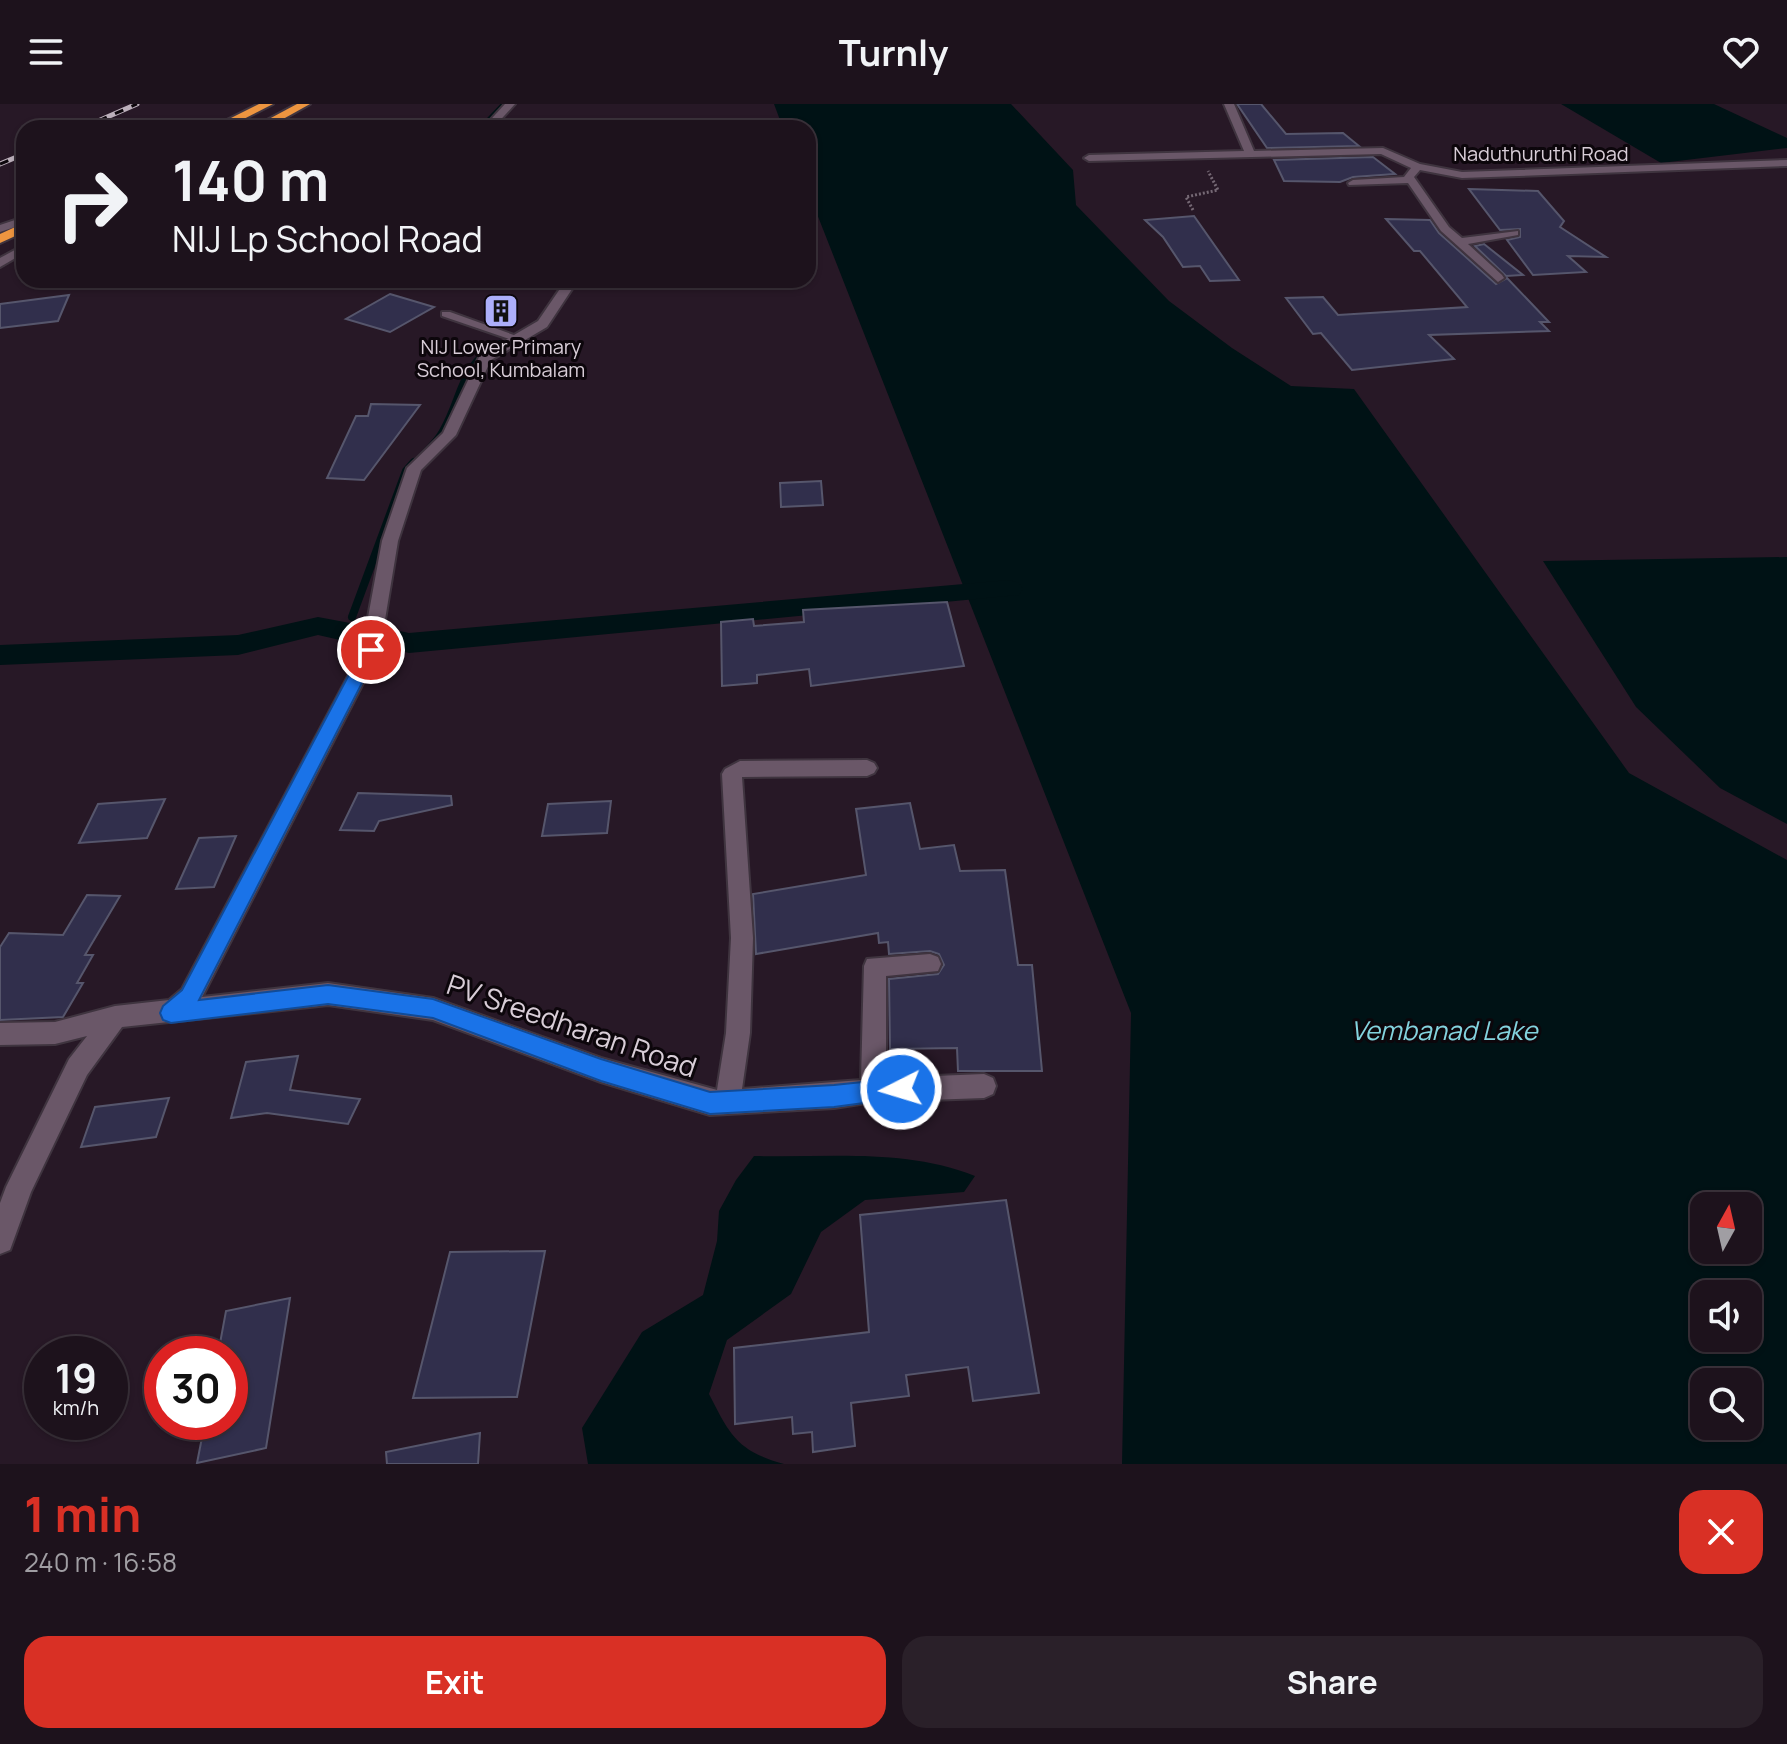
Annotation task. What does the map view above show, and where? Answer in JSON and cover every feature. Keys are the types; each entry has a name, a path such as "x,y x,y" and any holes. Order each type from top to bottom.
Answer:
{"highway":[{"path":"234,120 268,104"},
{"path":"274,120 305,104"}],"street":[{"path":"495,120 510,104"},
{"path":"1229,104 1251,155"},
{"name":"Naduthuruthi Road","path":"1089,158 1383,151 1417,167 1462,175 1530,166 1679,169 1787,163"},
{"path":"1417,167 1409,177 1445,229 1498,278"},
{"path":"1353,183 1412,180"},
{"path":"1460,242 1514,233"},
{"path":"171,1013 190,997 371,650 390,541 414,468 449,435 485,358 543,324 567,288"},
{"path":"728,1102 738,1033 742,938 732,774 740,769 867,768"},
{"path":"873,1090 874,961 930,964"},
{"name":"PV Sreedharan Road","path":"0,1034 55,1033 115,1017 328,994 433,1009 601,1070 710,1103 834,1096 873,1090 984,1086"},
{"path":"0,1240 19,1187 78,1067 115,1017"}],"lane":[{"path":"446,314 519,339"}],"path":[{"path":"1193,210 1186,197 1218,190 1200,156"}],"water":[{"name":"Vembanad Lake","path":"774,104 1011,104 1073,170 1076,205 1169,301 1232,348 1291,386 1354,389 1629,773 1787,860 1787,1464 1122,1464 1131,1013 816,211 816,120 780,120"},
{"path":"1561,104 1714,104 1787,138 1787,148 1661,163"},
{"path":"1787,557 1787,824 1720,788 1636,707 1543,561"},
{"path":"754,1156 894,1158 948,1167 975,1176 964,1192 865,1200 821,1232 791,1294 727,1340 709,1394 737,1440 755,1453 784,1464 588,1464 582,1428 642,1332 703,1295 717,1241 719,1211"}],"building":[{"path":"1237,104 1261,104 1286,134 1343,133 1359,146 1267,148"},
{"path":"1373,157 1395,174 1353,177 1340,182 1284,181 1274,160"},
{"path":"1469,189 1538,191 1564,221 1560,227 1606,257 1568,256 1586,272 1533,275 1507,240 1520,237 1520,229 1500,230"},
{"path":"1194,216 1239,280 1210,281 1200,266 1183,267 1163,237 1145,220"},
{"path":"1386,219 1430,220 1439,233 1496,284 1507,278 1549,322 1540,322 1549,331 1429,335 1454,359 1352,370 1321,333 1313,334 1286,298 1323,297 1338,315 1467,307 1420,251 1414,251"},
{"path":"1484,244 1523,275 1506,276 1475,246"},
{"path":"390,294 434,307 390,332 346,319"},
{"path":"69,295 58,321 0,328 0,304"},
{"path":"371,404 420,405 364,480 327,478 356,416 368,416"},
{"path":"821,481 823,505 781,507 780,483"},
{"path":"947,602 964,666 811,686 809,669 757,675 757,683 722,686 721,622 753,619 754,626 804,622 803,610"},
{"path":"358,793 451,796 452,805 379,821 374,831 340,830"},
{"path":"165,799 147,838 79,843 98,804"},
{"path":"611,801 607,833 542,836 548,804"},
{"path":"910,803 920,849 954,845 960,871 1005,870 1018,965 1032,965 1042,1071 958,1071 957,1048 890,1049 889,979 938,974 944,965 939,954 930,951 889,954 888,942 879,943 878,933 756,954 753,894 866,875 856,809"},
{"path":"236,836 214,887 176,889 199,838"},
{"path":"87,895 120,896 85,955 93,955 77,983 83,983 63,1017 0,1020 0,947 9,933 63,935"},
{"path":"298,1056 290,1090 360,1099 348,1124 267,1113 231,1118 246,1062"},
{"path":"169,1098 156,1137 81,1147 95,1107"},
{"path":"1006,1200 1039,1393 973,1401 968,1367 906,1375 909,1396 851,1403 855,1446 813,1452 812,1432 793,1434 792,1417 735,1424 734,1348 869,1332 860,1215"},
{"path":"545,1251 517,1397 413,1398 450,1252"},
{"path":"290,1298 266,1448 197,1463 201,1440 248,1440 248,1336 221,1336 226,1311"},
{"path":"480,1433 478,1464 387,1464 386,1452"}],"waterway":[{"path":"489,120 504,104"},
{"path":"413,464 439,435 476,361 500,343"},
{"path":"352,617 406,471 414,462"},
{"path":"391,639 409,643 1009,589"},
{"path":"0,655 238,645 318,626 340,630"}],"railway":[{"path":"100,120 137,104"},
{"path":"0,164 16,157"}],"place":[{"name":"NIJ Lower Primary School, Kumbalam","path":"501,311"}],"route":[{"path":"371,650 190,997 171,1013 328,994 433,1009 601,1070 710,1103 901,1089"}]}
